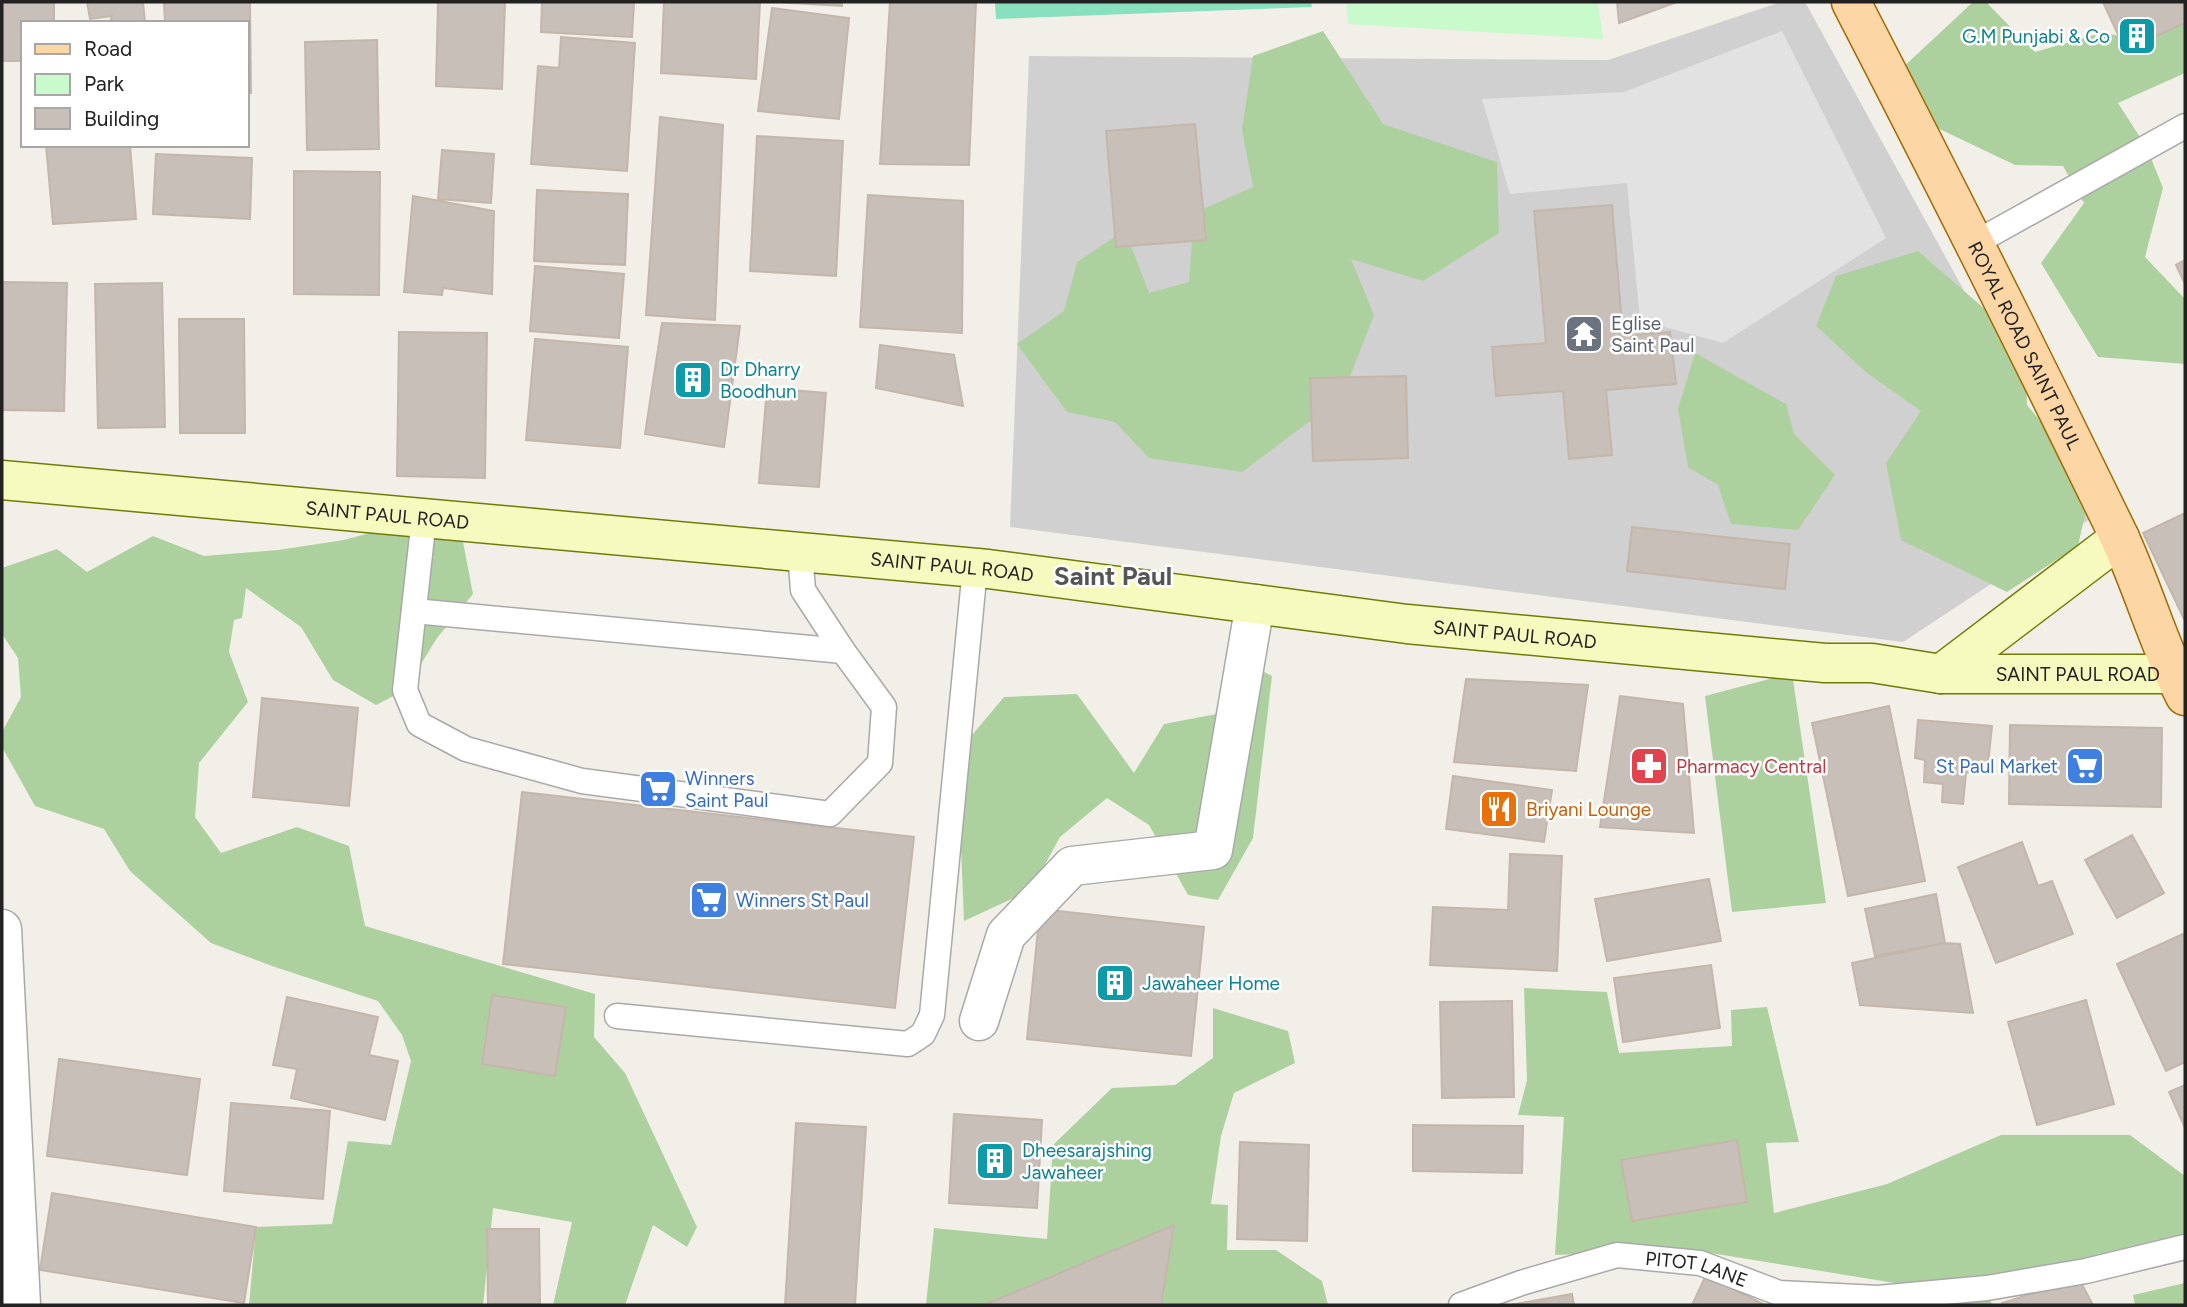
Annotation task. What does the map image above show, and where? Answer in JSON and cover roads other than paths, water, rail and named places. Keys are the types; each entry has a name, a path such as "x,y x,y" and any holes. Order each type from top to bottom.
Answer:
{"main road":[{"name":"ROYAL ROAD SAINT PAUL","path":"1851,2 1975,243 2120,538 2179,685"},
{"name":"SAINT PAUL ROAD","path":"2,480 975,568 1407,624 1825,663 1872,663 1941,674 2179,685"},
{"name":"SAINT PAUL ROAD","path":"1941,674 2120,538"}],"street":[{"path":"979,1021 1006,935 1072,866 1213,849 1255,604"},
{"path":"2,929 22,1305"}],"lane":[{"path":"1975,243 2185,126"},
{"path":"424,518 405,690 419,724 466,749 582,781 830,814 880,764 884,707 803,590 800,552"},
{"path":"617,1016 908,1044 923,1034 932,1015 975,568"},
{"path":"414,611 843,651"},
{"name":"PITOT LANE","path":"1461,1305 1521,1283 1617,1255 1700,1263 1779,1293 1878,1298 1987,1288 2086,1271 2185,1247"}],"place":[{"name":"G.M Punjabi & Co","path":"2137,36"},
{"name":"Eglise Saint Paul","path":"1584,334"},
{"name":"Dr Dharry Boodhun","path":"693,380"},
{"name":"Pharmacy Central","path":"1649,766"},
{"name":"St Paul Market","path":"2085,766"},
{"name":"Winners Saint Paul","path":"658,789"},
{"name":"Briyani Lounge","path":"1499,809"},
{"name":"Winners St Paul","path":"709,900"},
{"name":"Jawaheer Home","path":"1115,983"},
{"name":"Dheesarajshing Jawaheer","path":"995,1161"}],"district":[{"name":"Saint Paul","path":"1113,576"}]}
